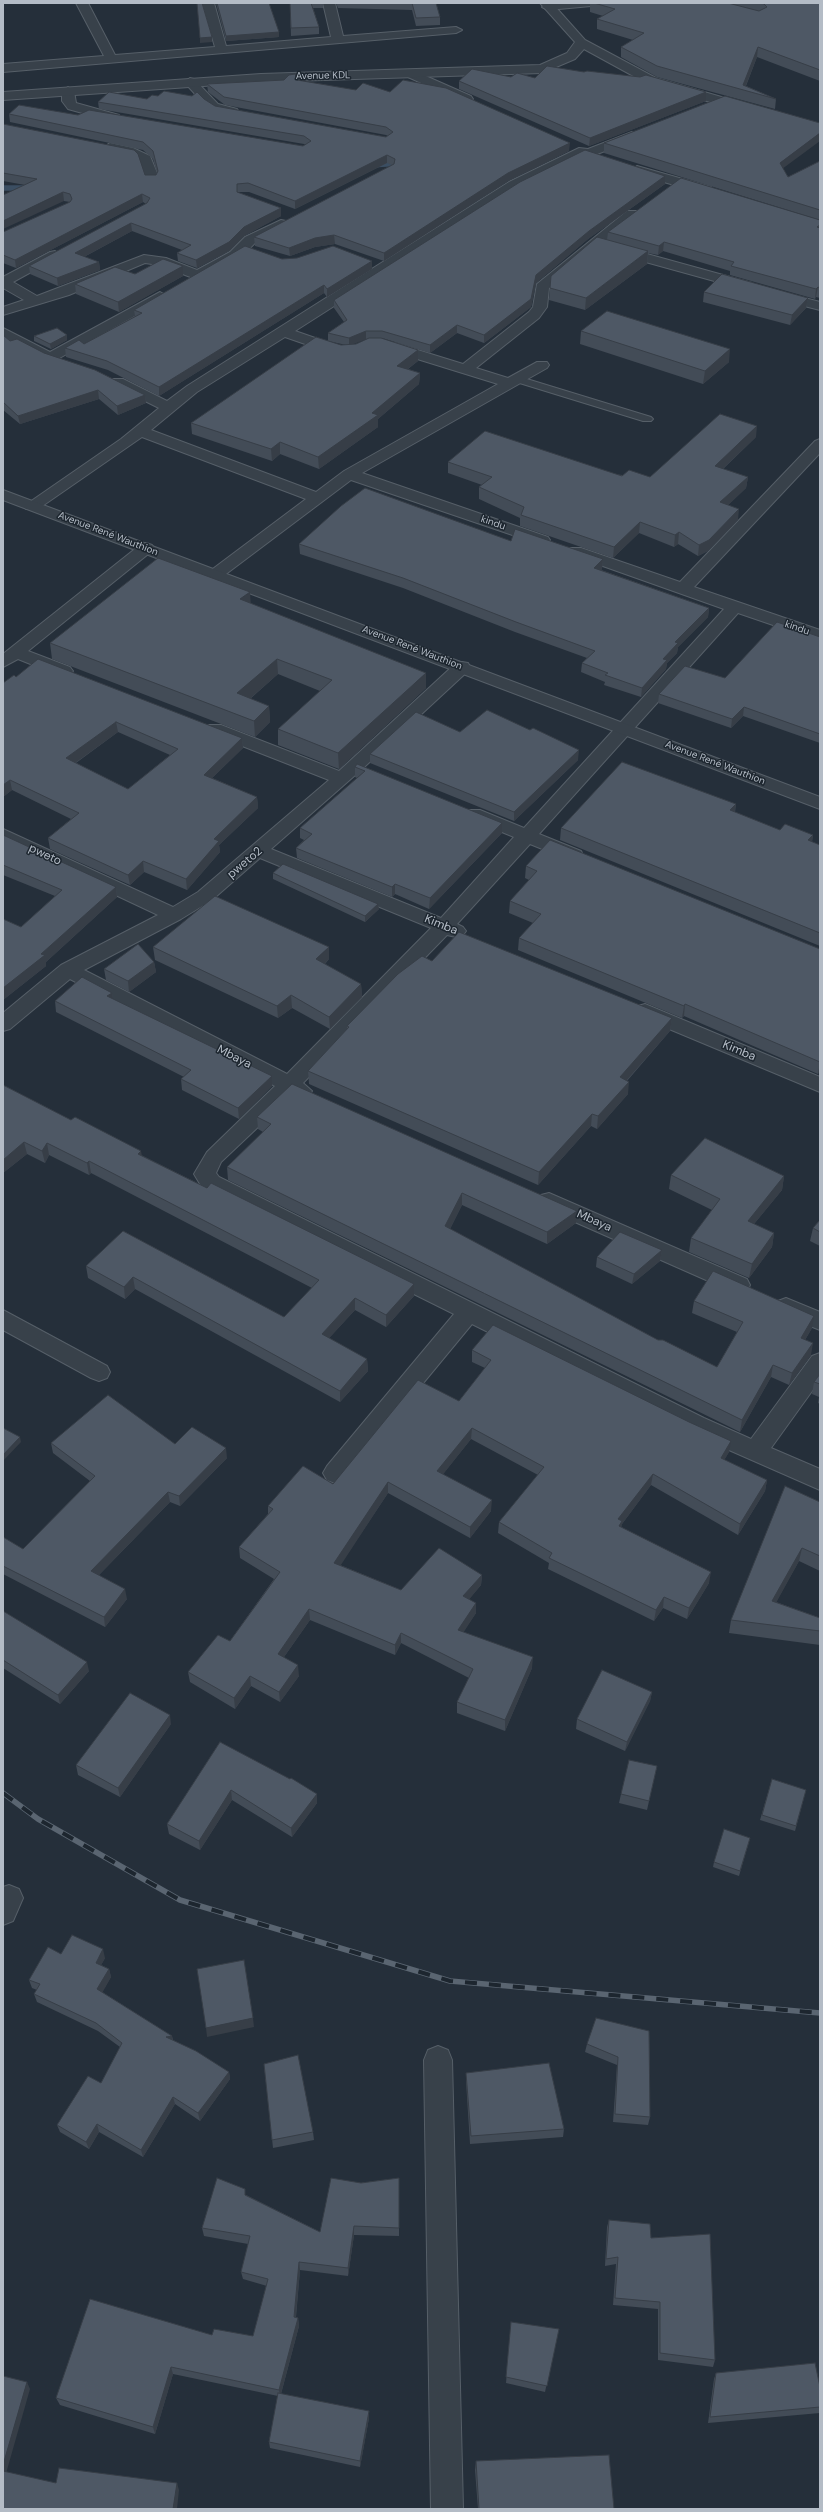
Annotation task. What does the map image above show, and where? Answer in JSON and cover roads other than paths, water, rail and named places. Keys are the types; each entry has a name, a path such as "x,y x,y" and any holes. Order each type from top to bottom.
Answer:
{"street":[{"path":"82,3 112,60"},
{"path":"208,3 221,50"},
{"path":"329,3 338,40"},
{"path":"547,5 591,3"},
{"path":"547,5 581,42 652,81"},
{"path":"3,68 456,30"},
{"name":"Avenue KDL","path":"3,96 190,82 542,69 575,53 581,42"},
{"path":"542,69 564,71"},
{"path":"412,74 479,104"},
{"path":"622,78 652,81 759,111"},
{"path":"190,82 214,107 245,114"},
{"path":"68,91 68,101 72,106 100,116 128,121"},
{"path":"698,110 720,101"},
{"path":"32,506 140,431 167,407 192,389 509,188 580,149 647,130"},
{"path":"99,145 139,154 146,159 151,173 151,179"},
{"path":"580,149 609,161"},
{"path":"622,165 722,195"},
{"path":"664,191 677,182"},
{"path":"465,370 534,315 540,307 542,287 594,243 646,205"},
{"path":"184,283 235,255 241,247 288,215"},
{"path":"594,243 820,306"},
{"path":"241,247 255,252"},
{"path":"36,300 6,284 7,280 65,249"},
{"path":"3,311 64,292 144,259 161,261 198,275"},
{"path":"370,263 385,268"},
{"path":"51,357 171,290"},
{"path":"3,332 66,364"},
{"path":"284,332 341,351 355,350"},
{"path":"376,343 465,370 513,381"},
{"path":"216,574 348,474 542,365"},
{"path":"108,377 167,407"},
{"path":"140,431 318,498"},
{"path":"683,589 820,444"},
{"name":"kindu","path":"348,474 820,636"},
{"name":"Avenue René Wauthion","path":"3,495 216,574 820,803"},
{"path":"10,657 146,548"},
{"path":"735,607 626,729 444,926 289,1085 214,1158 206,1170 207,1178 211,1183 696,1425 820,1480"},
{"path":"10,657 83,678"},
{"name":"pweto2","path":"3,1024 68,970 174,915 205,896 260,851 462,667"},
{"path":"201,724 341,778"},
{"path":"355,766 377,774"},
{"path":"455,807 593,862"},
{"name":"pweto","path":"3,835 174,915"},
{"name":"Kimba","path":"260,851 475,939"},
{"name":"Mbaya","path":"68,970 289,1085 318,1098"},
{"name":"Kimba","path":"630,1004 820,1085"},
{"name":"Mbaya","path":"529,1192 820,1322"},
{"path":"334,1473 469,1312"},
{"path":"3,1319 99,1372"},
{"path":"755,1451 820,1362"},
{"path":"438,2060 448,2509"}],"lane":[{"path":"513,381 647,419"}],"waterway":[{"path":"371,165 402,163"},
{"path":"3,188 29,188"}],"railway":[{"path":"3,1793 38,1819 180,1900 450,1981 820,2013"}]}
